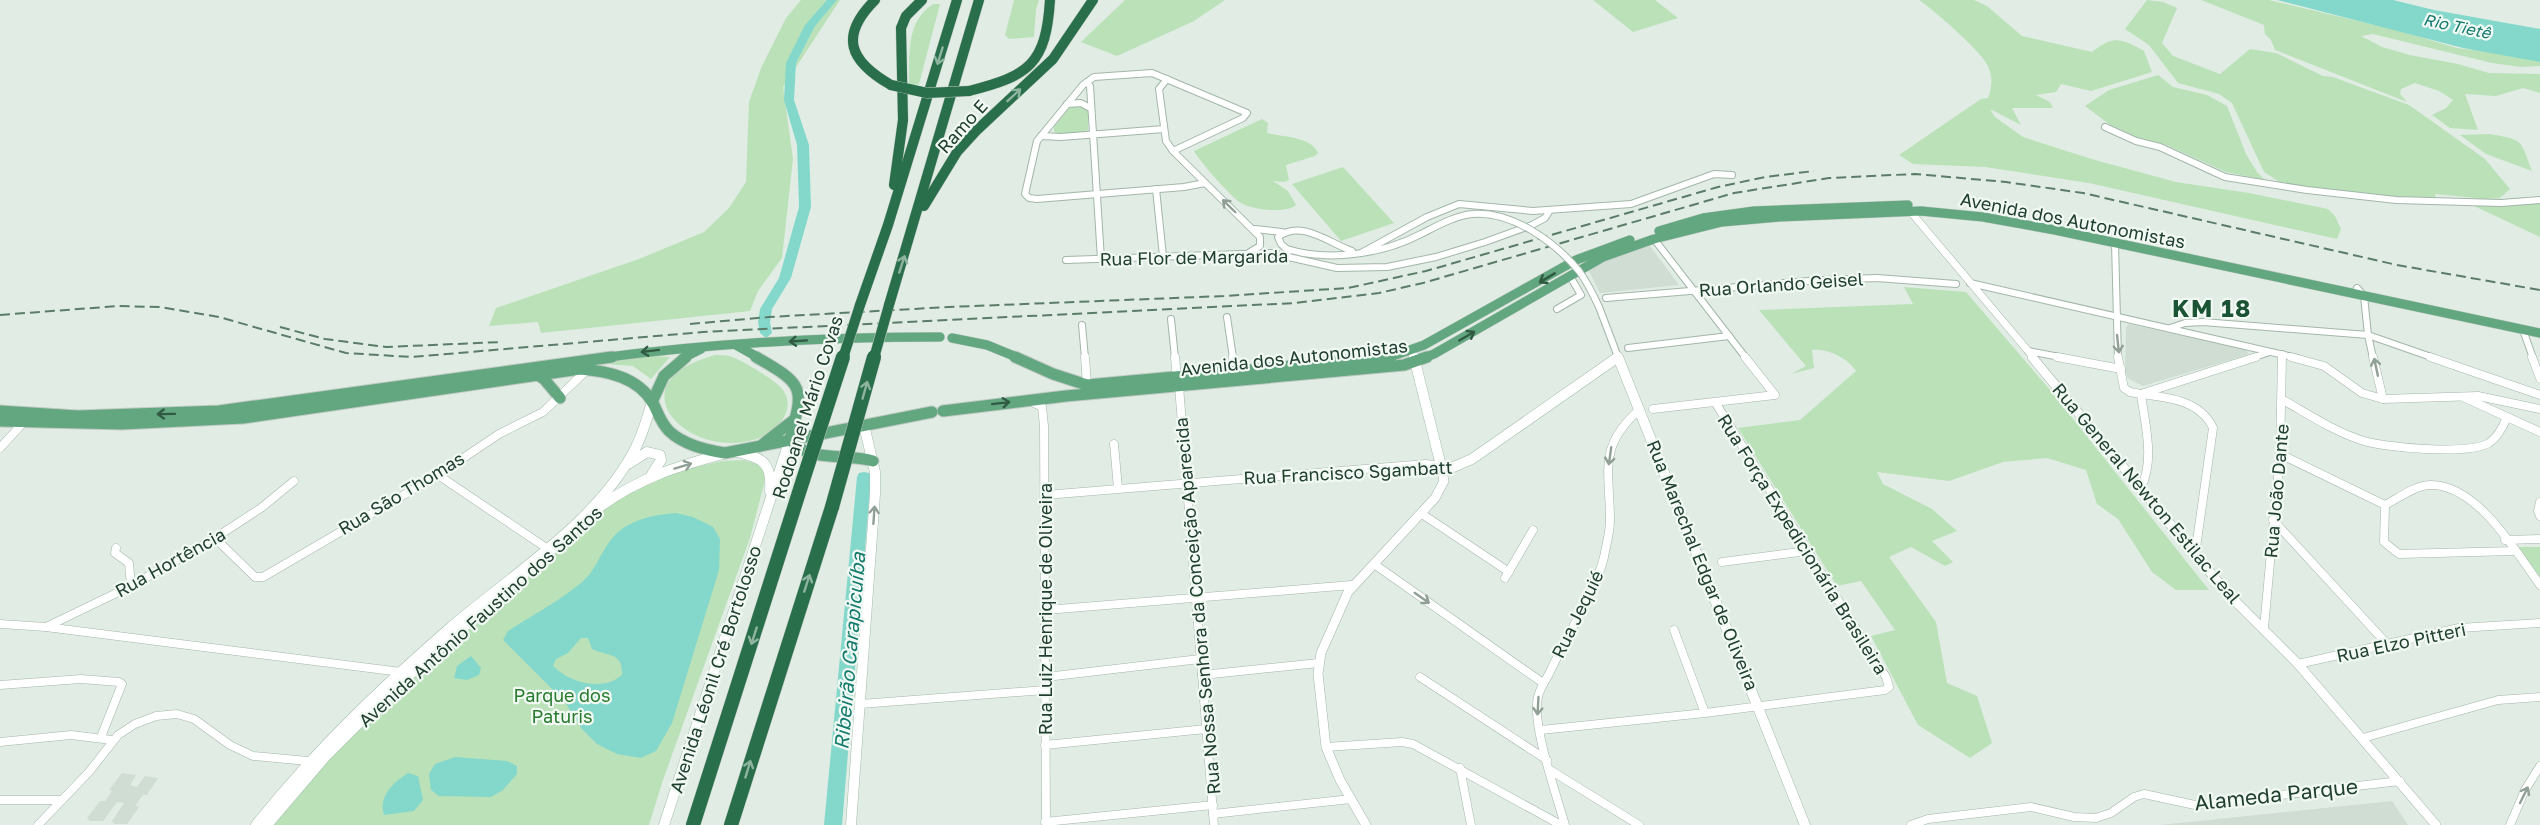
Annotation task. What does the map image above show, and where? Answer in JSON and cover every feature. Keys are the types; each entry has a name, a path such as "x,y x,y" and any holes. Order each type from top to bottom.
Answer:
{"highway":[{"path":"875,0 856,21 851,34 856,58 865,69 891,85 927,93 969,91 1006,80 1025,70 1039,57 1046,43 1050,0"},
{"path":"888,225 903,120 901,28 906,16 922,0"},
{"name":"Rodoanel Mário Covas","path":"693,825 803,480 888,225 957,0"},
{"path":"731,825 832,507 889,305 915,223 951,88 979,0"},
{"name":"Ramo E","path":"915,223 949,164 965,142 1048,63 1093,0"}],"main road":[{"name":"Avenida dos Autonomistas","path":"758,448 790,439 938,412 1235,373 1391,357 1412,350 1593,252 1703,218 1721,214 1786,209 1938,205 2001,213 2540,333"},
{"name":"Avenida dos Autonomistas","path":"0,411 78,416 219,411 647,351 873,337 946,337 984,343 1057,376 1088,385 1178,382 1378,369 1415,362 1434,354 1603,257 1654,239 1735,220 1910,211 1992,218 2540,327"},
{"path":"2115,243 2129,240"},
{"path":"736,345 757,357 796,387 799,398 790,439 796,447 806,452 846,454 873,460"},
{"path":"652,402 657,386 673,366 684,357 708,346"},
{"path":"1412,350 1442,466"},
{"name":"Rua Marechal Edgar de Oliveira","path":"1618,357 1805,825"},
{"name":"Rua Francisco Sgambatt","path":"1442,466 1451,468 1472,459 1618,357"},
{"path":"0,421 112,425 187,423 263,415 536,374 588,369 626,379 639,387 652,402 659,418 671,434 702,448 731,453 758,448 795,419"},
{"path":"536,374 549,384 560,398"},
{"name":"Avenida Antônio Faustino dos Santos","path":"256,825 308,761 401,672 588,511 623,468 640,436 652,402"},
{"path":"850,825 875,494 873,460 864,425"},
{"name":"Avenida Léonil Cré Bortolosso","path":"664,825 790,439"},
{"path":"623,468 641,454 654,452 660,455 661,460 658,468 648,478"},
{"name":"Avenida Antônio Faustino dos Santos","path":"267,825 317,764 408,676 612,498 648,478 731,453"},
{"name":"Avenida Léonil Cré Bortolosso","path":"731,453 760,459 767,463 771,470 767,514"}],"street":[{"path":"1173,151 1247,114 1238,108 1167,79 1144,73 1096,76 1087,82 1041,136 1032,155 1025,196 1033,199 1205,183"},
{"path":"1167,79 1159,89 1166,141 1173,151 1260,237 1262,244 1254,250 1242,253"},
{"path":"1087,82 1089,84 1101,259"},
{"path":"1067,105 1081,103 1090,108"},
{"path":"2105,127 2136,141 2160,147 2225,177 2307,190 2396,200 2501,203 2540,200"},
{"path":"1041,136 1164,129"},
{"path":"1252,228 1270,232 1311,232 1328,248 1366,252 1427,217 1459,204 1527,211 1631,204 1714,174 1732,175"},
{"path":"1156,189 1163,256"},
{"name":"Rua Flor de Margarida","path":"1066,260 1242,253 1294,255 1338,268 1387,268 1420,262 1532,225 1545,218 1550,210"},
{"name":"Rua General Newton Estilac Leal","path":"1910,211 2229,595 2298,664 2436,825"},
{"name":"Rua Marechal Edgar de Oliveira","path":"1366,252 1392,248 1446,220 1466,214 1494,215 1517,222 1576,266 1586,279 1618,357"},
{"path":"1285,231 1278,238 1281,244 1294,255 1305,255 1328,248 1366,252"},
{"path":"1653,409 1775,395 1654,239"},
{"path":"2115,243 2116,316 2123,387 2129,392 2158,397 2195,408 2203,413 2213,428 2195,555"},
{"path":"1328,248 1330,261 1338,268"},
{"path":"1287,249 1305,255"},
{"path":"1557,309 1581,295 1570,276"},
{"name":"Rua Orlando Geisel","path":"1606,298 1776,282 1877,278 1956,284"},
{"path":"1969,283 2319,363 2362,393 2383,399 2483,396 2540,409"},
{"path":"2360,292 2383,399"},
{"path":"1227,317 1235,373"},
{"name":"Rua Nossa Senhora da Conceição Aparecida","path":"1171,319 1214,825"},
{"path":"2170,328 2185,323 2203,322 2368,335 2540,395"},
{"path":"1082,325 1088,385"},
{"path":"2523,330 2540,378"},
{"path":"1629,348 1729,336"},
{"path":"2028,351 2121,369"},
{"path":"2141,394 2270,352"},
{"name":"Rua João Dante","path":"2264,628 2280,454 2283,400 2282,354"},
{"name":"Rua São Thomas","path":"215,538 255,577 263,577 438,475 480,446 543,412 588,369"},
{"path":"2141,394 2149,465 2146,481 2141,488"},
{"path":"2458,395 2540,432"},
{"name":"Rua Luiz Henrique de Oliveira","path":"1029,400 1039,405 1044,414 1046,824"},
{"path":"2283,400 2370,443 2428,448 2469,449 2487,445 2495,438 2507,417"},
{"name":"Rua Força Expedicionária Brasileira","path":"1715,402 1886,677 1889,687 1885,690 1759,706"},
{"name":"Rua Jequié","path":"1565,825 1547,760 1537,707 1543,682 1595,582 1603,560 1610,524 1608,461 1611,447 1622,425 1640,409"},
{"path":"0,448 22,423"},
{"path":"1114,444 1118,488"},
{"path":"2280,454 2385,505"},
{"name":"Rua Francisco Sgambatt","path":"1045,495 1426,464 1442,466"},
{"path":"1366,825 1326,747 1319,663 1334,622 1352,585 1422,514 1442,487 1444,476 1442,466"},
{"path":"438,475 545,547"},
{"name":"Rua Hortência","path":"0,624 46,627 131,586 215,538 261,508 294,481"},
{"path":"2385,505 2423,486 2450,487 2469,496 2540,585"},
{"path":"2540,502 2538,511 2540,516"},
{"path":"2385,505 2384,542 2399,554 2514,551"},
{"path":"1422,514 1507,575 1533,530"},
{"path":"2273,520 2387,644"},
{"path":"2505,540 2540,539"},
{"path":"117,548 114,552 129,563 131,586"},
{"path":"1722,562 1808,551"},
{"path":"1374,564 1543,682"},
{"path":"1046,610 1352,585"},
{"name":"Rua Elzo Pitteri","path":"2298,664 2459,628 2540,623"},
{"path":"46,627 401,672"},
{"path":"1674,630 1705,713"},
{"path":"1046,677 1200,659"},
{"path":"1202,675 1319,663"},
{"path":"1420,677 1547,760"},
{"path":"0,685 81,679 113,680 122,684 101,737"},
{"path":"860,704 1046,690"},
{"path":"2363,738 2498,700 2540,698"},
{"path":"1541,730 1759,706"},
{"path":"38,825 90,770 112,740 156,716 175,713 187,716 206,725 236,750 250,755 308,761"},
{"path":"1045,745 1206,729"},
{"path":"0,742 72,736 101,737 112,740"},
{"path":"1326,747 1402,742 1413,744 1561,825"},
{"path":"2510,825 2540,766"},
{"path":"1460,768 1471,825"},
{"path":"1550,770 1639,825"},
{"name":"Alameda Parque","path":"1911,825 1928,819 2031,807 2074,817 2096,818 2111,813 2134,797 2144,794 2195,805 2400,781"},
{"path":"1046,824 1351,799"},
{"path":"0,800 62,800"}],"shaded area":[{"path":"1650,246 1679,285 1600,293 1588,269 1612,257"},
{"path":"2129,324 2244,349 2249,353 2143,386 2129,379 2125,373 2126,327"},
{"path":"122,773 136,775 130,785 137,787 145,776 158,778 147,795 143,795 135,806 139,807 127,824 114,824 112,821 124,803 117,802 103,821 90,821 87,818 100,801 105,801 112,791 109,790"},
{"path":"2392,801 2408,825 2160,825"}],"green space":[{"path":"801,0 840,0 783,87 793,159 782,258 758,291 750,311 541,333 538,322 489,326 496,308 639,259 704,232 729,208 746,182 749,102 761,68 786,18"},
{"path":"1014,0 1039,0 1034,37 1009,39 1005,35"},
{"path":"1125,0 1225,0 1194,21 1117,56 1081,42"},
{"path":"1593,0 1655,0 1678,18 1633,32"},
{"path":"1919,0 1974,0 1987,6 2022,36 2092,52 2106,43 2117,40 2144,51 2152,72 2091,91 2061,84 2056,92 2036,95 2050,102 2053,108 2012,108 2021,125 1990,109 1995,117 2023,137 2095,160 2176,182 2249,193 2328,209 2335,216 2341,229 2337,239 2089,183 1985,167 1913,164 1899,155 1981,99 1988,98 1991,82 1988,66 1977,51"},
{"path":"2147,0 2163,2 2177,8 2162,43 2173,56 2220,74 2250,49 2276,53 2323,76 2333,77 2409,105 2485,159 2510,189 2500,198 2485,199 2435,194 2436,199 2400,198 2281,183 2264,172 2232,103 2219,94 2178,83 2149,45 2125,29"},
{"path":"2201,0 2269,0 2400,31 2457,48 2540,58 2540,66 2521,67 2492,63 2373,34 2361,36 2382,47 2489,73 2540,74 2540,93 2523,88 2496,96 2465,94 2478,130 2450,128 2432,115 2446,108 2453,100 2439,91 2415,83 2401,89 2400,94 2407,102 2275,50 2271,40 2265,34 2264,25"},
{"path":"933,4 940,4 919,84 909,86 913,30 924,12"},
{"path":"2158,75 2173,87 2207,95 2227,106 2246,154 2265,180 2226,172 2164,144 2136,137 2109,124 2085,106 2109,90"},
{"path":"1080,105 1088,110 1088,130 1071,134 1054,132 1054,127 1069,108"},
{"path":"1262,119 1268,123 1267,133 1303,140 1314,147 1318,153 1286,165 1289,180 1273,181 1288,191 1296,205 1291,208 1267,210 1243,204 1233,197 1194,151"},
{"path":"2490,134 2509,138 2519,143 2532,171 2486,154 2460,135"},
{"path":"1343,167 1394,223 1341,241 1292,184"},
{"path":"2540,203 2540,237 2472,205"},
{"path":"1904,287 1966,292 2050,390 2209,590 2176,590 2152,572 2118,519 2097,504 2086,470 2047,458 2003,462 1949,481 1877,472 1883,484 1932,509 1957,531 1932,541 1953,562 1945,566 1911,547 1889,557 1936,622 1947,683 1977,696 1992,743 1970,758 1918,725 1871,636 1895,630 1861,581 1837,586 1738,428 1800,420 1856,371 1837,355 1812,350 1814,368 1791,374 1806,366 1759,310 1913,304"},
{"path":"715,355 729,356 741,361 780,386 788,403 785,416 777,427 766,435 739,443 713,441 690,432 673,419 665,402 667,385 683,368"},
{"path":"652,356 670,357 651,379 633,366 591,363"},
{"name":"Parque dos Paturis","path":"744,460 757,464 765,473 750,538 649,825 273,825 303,785 373,710 621,493 683,470 722,461"},
{"path":"2517,547 2540,547 2540,577"}],"water":[{"name":"Rio Tietê","path":"2277,0 2393,0 2434,10 2540,29 2540,62 2463,48"},
{"path":"676,513 693,517 713,527 720,539 719,570 672,723 656,751 641,758 617,754 597,744 582,729 565,702 503,640 508,631 564,596 586,579 616,534 631,523","holes":["581,638 588,638 592,649 614,656 620,662 622,675 606,683 587,683 568,677 553,666 556,659 568,653"]},
{"path":"471,656 481,668 479,675 467,680 454,678 457,666"},
{"path":"455,757 507,761 517,766 517,774 503,790 491,797 439,796 431,790 429,774 435,764"},
{"path":"408,773 418,776 423,800 414,811 384,815 385,796 397,781"}],"waterway":[{"name":"Ribeirão Carapicuíba","path":"766,333 764,322 766,309 785,278 805,207 803,145 789,100 791,63 810,25 832,0"},
{"name":"Ribeirão Carapicuíba","path":"833,825 864,477"}],"railway":[{"path":"690,324 769,317 949,307 1224,296 1348,288 1426,271 1718,187 1765,177 1814,171"},
{"path":"0,315 119,306 160,307 219,317 346,353 412,357 703,332 1295,303 1379,293 1423,283 1734,193 1829,178 1915,174 2006,182 2083,193 2397,265 2540,290"},
{"path":"280,327 325,339 386,347 502,342"}],"district":[{"name":"KM 18","path":"2212,307"}]}
